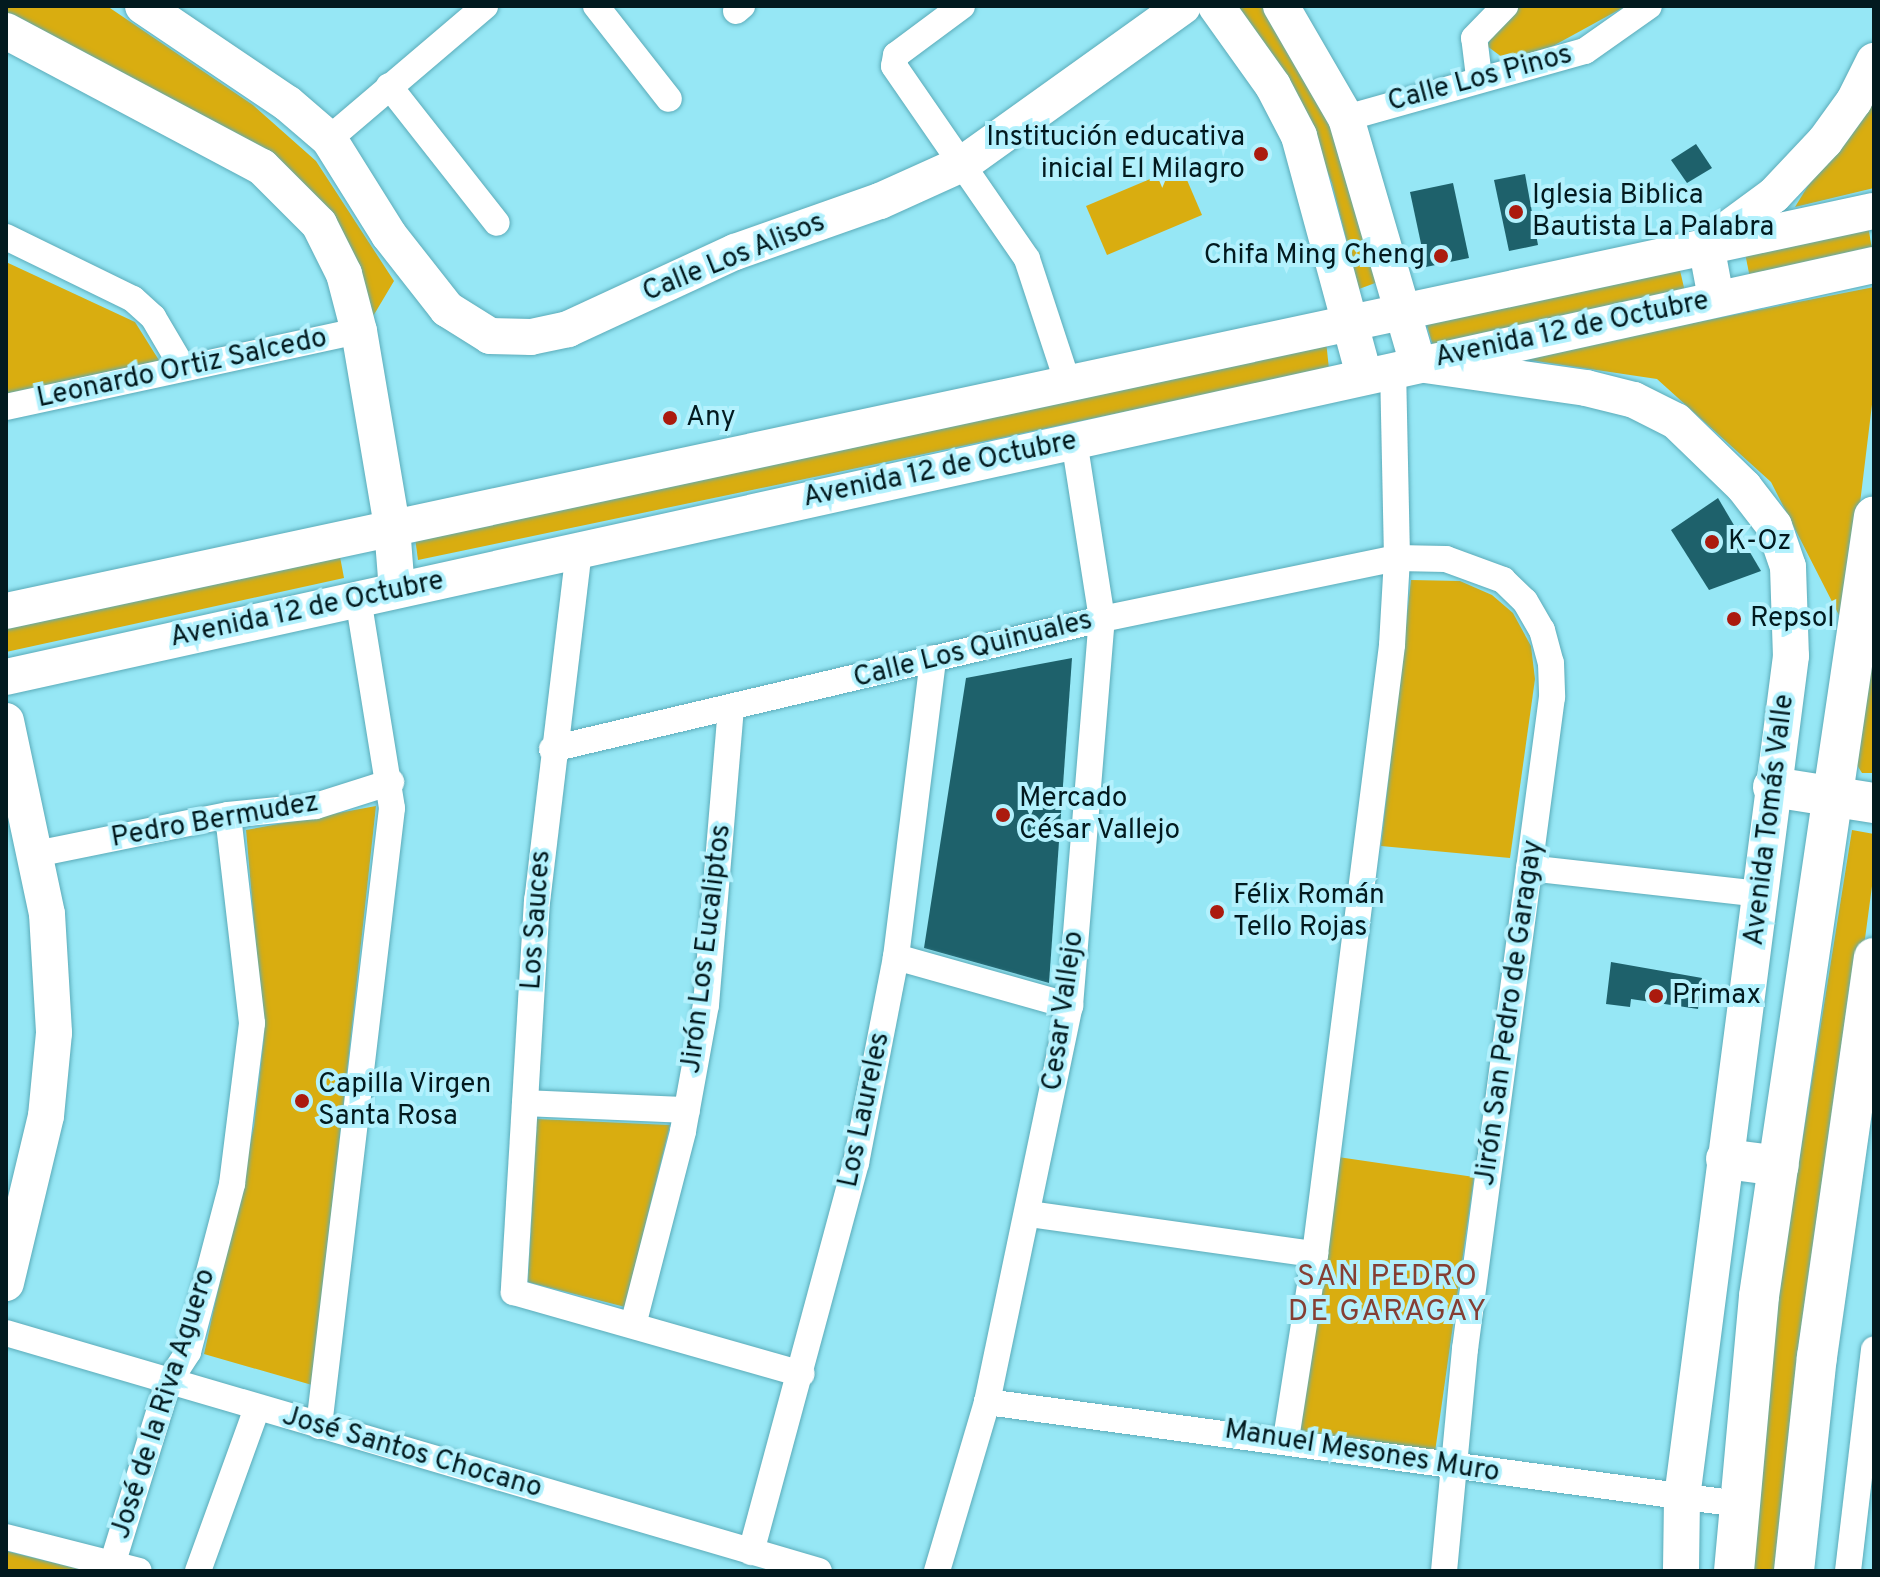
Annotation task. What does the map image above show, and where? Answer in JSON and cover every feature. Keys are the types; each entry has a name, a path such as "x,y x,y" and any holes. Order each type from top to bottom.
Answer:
{"main road":[{"name":"Calle Los Alisos","path":"143,6 287,103 329,139 389,235 447,309 490,336 531,337 568,329 735,252 880,201 964,163 1183,6"},
{"path":"1216,6 1273,86 1299,136 1350,322 1392,370"},
{"path":"1281,6 1346,118 1404,308 1392,370"},
{"path":"6,31 262,167 283,183 334,248 359,331 392,527 397,590"},
{"path":"1716,298 1706,245 1774,195 1815,152 1854,101 1874,61"},
{"name":"Avenida 12 de Octubre","path":"6,611 1404,308 1874,211"},
{"name":"Avenida 12 de Octubre","path":"6,677 1874,265"},
{"name":"Avenida Tomás Valle","path":"1392,370 1634,400 1676,421 1744,487 1774,526 1790,591 1791,656 1682,1498 1681,1571"},
{"name":"Avenida Tomás Valle","path":"1734,1571 1738,1504 1779,1166 1874,516"},
{"path":"6,721 36,854 52,954 51,1072 38,1159 6,1283"},
{"path":"1773,787 1874,803"},
{"path":"1794,1571 1817,1357 1874,958"},
{"path":"1726,1159 1779,1166"}],"street":[{"path":"329,139 485,6"},
{"path":"596,6 669,99"},
{"path":"962,6 896,55 894,66 964,163 1027,259 1067,381"},
{"path":"1479,77 1474,38 1505,6"},
{"name":"Calle Los Pinos","path":"1346,118 1479,77 1585,51 1649,6"},
{"path":"389,86 497,223"},
{"path":"6,237 133,299 153,317 183,368"},
{"name":"Leonardo Ortiz Salcedo","path":"6,407 359,331"},
{"path":"1286,1439 1315,1254 1392,645 1397,558 1392,370"},
{"name":"Cesar Vallejo","path":"937,1571 987,1402 1029,1214 1070,1006 1102,619 1074,440"},
{"name":"Los Sauces","path":"579,550 552,749 514,1292 633,1325"},
{"name":"Calle Los Quinuales","path":"552,749 731,710 1102,619 1397,558"},
{"name":"Jirón San Pedro de Garagay","path":"1397,558 1446,559 1503,580 1525,601 1542,630 1551,663 1552,697 1454,1466 1444,1571"},
{"path":"319,1426 391,782 358,599"},
{"name":"Los Laureles","path":"751,1552 802,1374 856,1163 896,957 933,658"},
{"name":"Jirón Los Eucaliptos","path":"633,1325 687,1110 706,1005 731,710"},
{"name":"Pedro Bermudez","path":"36,854 228,815 316,806 391,782"},
{"name":"José de la Riva Aguero","path":"112,1565 168,1383 188,1352 232,1184 252,1023 228,815"},
{"path":"1529,868 1760,894"},
{"path":"896,957 1070,1006"},
{"path":"525,1103 687,1110"},
{"path":"1029,1214 1315,1254"},
{"path":"633,1325 802,1374"},
{"name":"José Santos Chocano","path":"6,1333 168,1383 819,1571"},
{"path":"1848,1571 1864,1497 1874,1350"},
{"name":"Manuel Mesones Muro","path":"987,1402 1286,1439 1454,1466 1738,1504"},
{"path":"198,1571 257,1408"},
{"path":"6,1537 139,1571"}],"shaded area":[{"path":"6,6 107,6 253,105 316,161 394,281 369,323 339,235 6,15"},
{"path":"1232,6 1271,6 1343,135 1386,279 1359,289 1332,183 1303,110"},
{"path":"1521,6 1626,6 1553,46 1506,60 1487,46 1498,24"},
{"path":"1874,78 1874,188 1795,207"},
{"path":"1181,166 1202,215 1107,255 1086,206"},
{"path":"1868,225 1872,250 1750,278 1745,253"},
{"path":"6,262 135,322 162,365 6,394"},
{"path":"1679,266 1685,292 1433,346 1425,319"},
{"path":"1874,287 1874,388 1845,627 1771,482 1657,379 1516,358"},
{"path":"1326,341 1329,369 418,560 414,530"},
{"path":"338,546 344,578 6,652 6,614"},
{"path":"1411,580 1460,581 1492,595 1513,613 1531,646 1535,679 1510,858 1381,846"},
{"path":"1874,649 1874,773 1862,773 1857,765"},
{"path":"376,806 312,1385 204,1354 254,1126 264,1037 246,830"},
{"path":"1852,830 1874,834 1874,871 1797,1450 1787,1571 1746,1571 1759,1411"},
{"path":"537,1119 670,1125 625,1307 528,1282"},
{"path":"1338,1157 1474,1177 1435,1452 1299,1432"},
{"path":"6,1551 87,1571 6,1571"}],"building":[{"path":"1696,144 1712,168 1687,183 1671,160"},
{"name":"Iglesia Biblica Bautista La Palabra","path":"1525,174 1538,245 1509,251 1494,180"},
{"path":"1453,183 1469,258 1426,267 1410,192"},
{"name":"K-Oz","path":"1718,498 1761,571 1709,590 1671,530"},
{"name":"Mercado César Vallejo","path":"1072,658 1049,983 924,948 966,678"},
{"path":"1611,962 1702,978 1698,1009 1631,999 1630,1007 1606,1004"}],"place":[{"name":"Institución educativa inicial El Milagro","path":"1261,154"},
{"name":"Iglesia Biblica Bautista La Palabra","path":"1516,212"},
{"name":"Chifa Ming Cheng","path":"1441,256"},
{"name":"Any","path":"670,418"},
{"name":"K-Oz","path":"1712,542"},
{"name":"Repsol","path":"1734,619"},
{"name":"Mercado César Vallejo","path":"1003,815"},
{"name":"Félix Román Tello Rojas","path":"1217,912"},
{"name":"Primax","path":"1656,996"},
{"name":"Capilla Virgen Santa Rosa","path":"302,1101"}],"district":[{"name":"SAN PEDRO DE GARAGAY","path":"1388,1295"}]}
